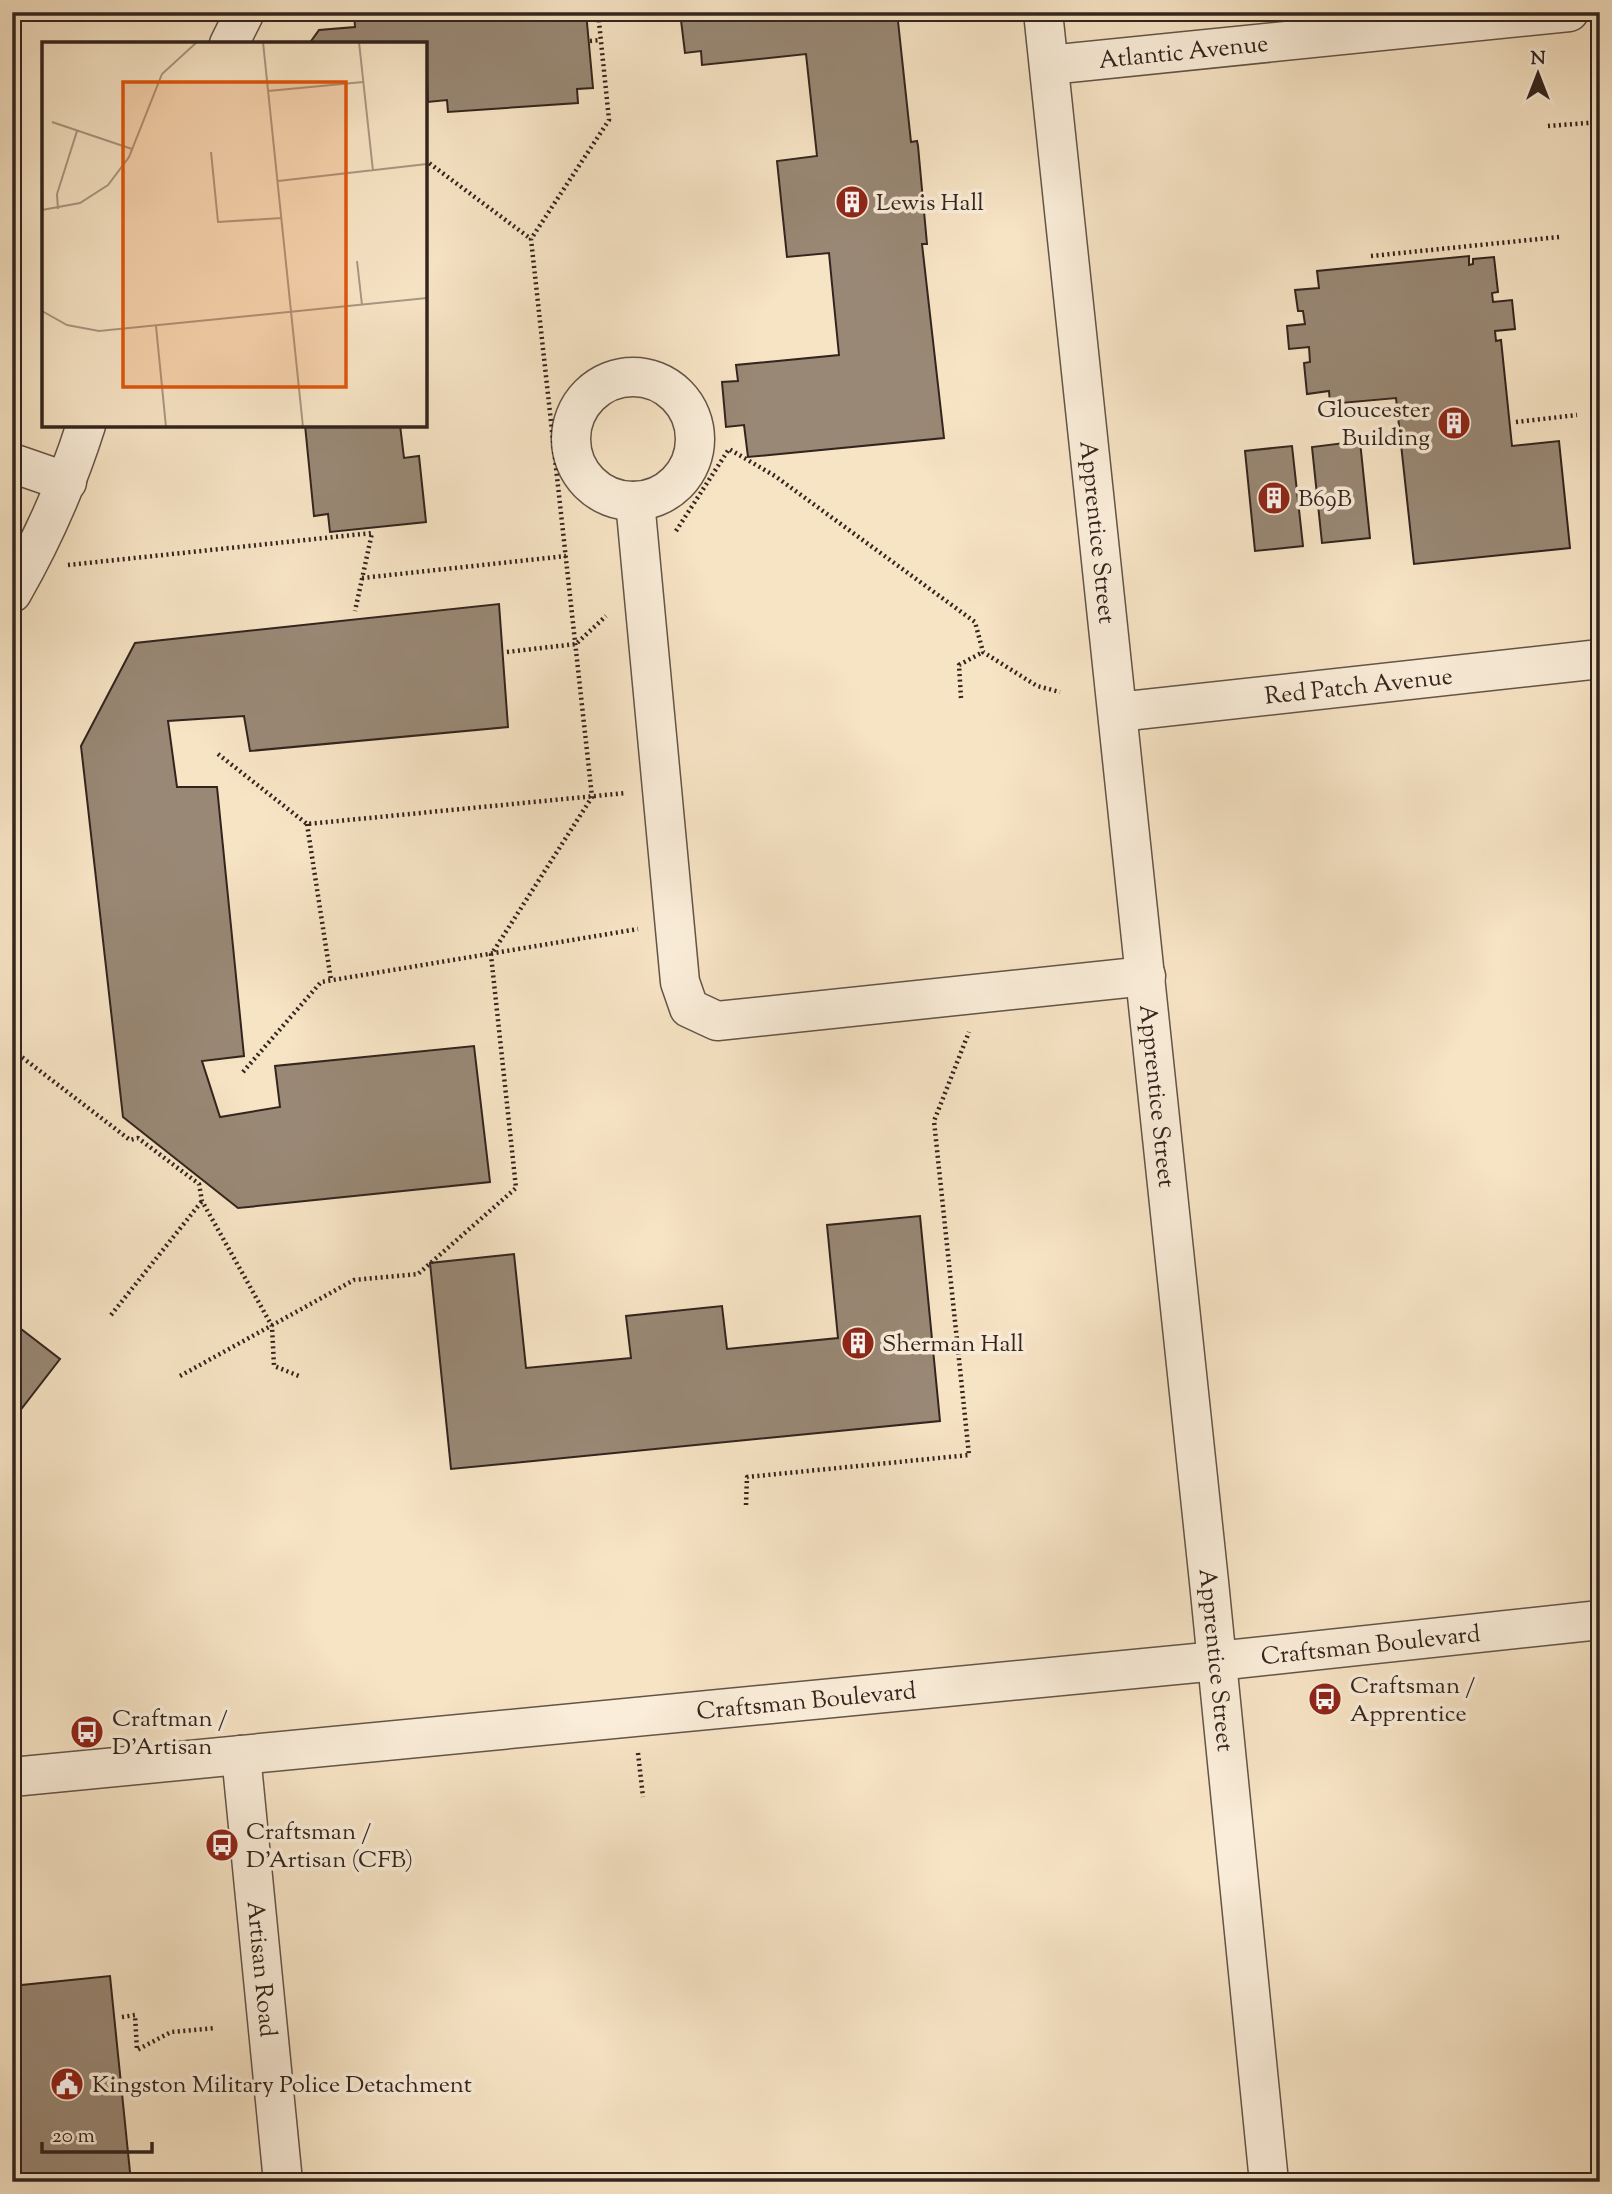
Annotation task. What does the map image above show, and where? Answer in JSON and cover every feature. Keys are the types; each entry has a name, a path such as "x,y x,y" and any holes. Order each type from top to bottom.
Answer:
{"street":[{"path":"230,42 245,12"},
{"name":"Apprentice Street","path":"1043,12 1146,976 1269,2182"},
{"name":"Atlantic Avenue","path":"1049,65 1569,12"},
{"path":"19,581 67,482 85,427"},
{"path":"12,463 67,482"},
{"path":"635,501 680,982 689,1008 717,1021 1146,976"},
{"name":"Red Patch Avenue","path":"1118,712 1600,659"},
{"name":"Craftsman Boulevard","path":"12,1777 1217,1661 1600,1620"},
{"name":"Artisan Road","path":"241,1755 283,2182"}],"path":[{"path":"180,1376 354,1280 418,1274 516,1188 491,955 592,797 531,239 609,120 597,12"},
{"path":"590,41 600,40"},
{"path":"1548,126 1600,122"},
{"path":"427,161 531,239"},
{"path":"1371,256 1559,237"},
{"path":"1516,422 1577,415"},
{"path":"507,652 576,644 623,601 645,589 654,564 729,449 775,476 975,622 983,652 1037,686 1060,692"},
{"path":"19,581 372,533 355,611"},
{"path":"362,579 566,556"},
{"path":"961,698 959,665 983,652"},
{"path":"218,754 307,824 331,980"},
{"path":"307,824 663,790"},
{"path":"243,1072 321,982 674,923"},
{"path":"746,1505 747,1477 969,1455 934,1121 970,1036 964,993"},
{"path":"12,1056 19,1055 130,1140 138,1138 199,1184 202,1201 272,1325 274,1366 299,1376"},
{"path":"111,1315 202,1201"},
{"path":"122,2017 135,2015 137,2050 171,2032 216,2028"}],"building":[{"path":"354,12 486,12 487,20 521,17 520,12 586,12 593,88 577,89 578,103 448,112 447,100 428,102 427,42 310,42 319,30 355,27"},
{"name":"Lewis Hall","path":"680,12 897,12 911,142 917,141 918,146 927,244 922,244 944,438 748,457 744,425 726,427 722,382 738,381 736,365 839,355 829,253 787,257 777,161 817,156 806,54 702,65 701,51 685,53"},
{"name":"Gloucester Building","path":"1469,256 1469,265 1473,264 1473,259 1494,257 1498,292 1492,293 1493,302 1512,300 1515,329 1495,331 1496,341 1501,340 1512,446 1559,441 1570,548 1414,564 1396,398 1330,404 1329,391 1307,394 1304,363 1310,362 1309,347 1289,349 1287,326 1305,324 1303,311 1298,311 1295,290 1319,288 1317,271"},
{"path":"305,427 400,427 404,458 419,456 426,522 330,532 328,514 314,516"},
{"path":"1360,441 1370,538 1322,543 1312,447"},
{"name":"B69B","path":"1292,446 1303,546 1255,551 1245,451"},
{"path":"499,604 508,727 250,751 244,716 168,721 177,787 217,787 244,1056 202,1061 220,1117 280,1107 275,1066 474,1046 490,1182 238,1208 123,1117 81,746 135,643"},
{"name":"Sherman Hall","path":"920,1216 940,1421 451,1469 430,1263 514,1254 526,1368 631,1358 626,1316 722,1306 727,1349 838,1338 827,1225"},
{"path":"12,1322 60,1359 12,1421"},
{"name":"Kingston Military Police Detachment","path":"110,1976 131,2182 12,2182 12,1986"}],"place":[{"name":"Lewis Hall","path":"852,202"},
{"name":"Gloucester Building","path":"1454,423"},
{"name":"B69B","path":"1274,498"},
{"name":"Sherman Hall","path":"858,1343"},
{"name":"Craftsman / Apprentice","path":"1325,1699"},
{"name":"Craftman / D'Artisan","path":"87,1732"},
{"name":"Craftsman / D'Artisan (CFB)","path":"222,1845"},
{"name":"Kingston Military Police Detachment","path":"67,2084"}]}
